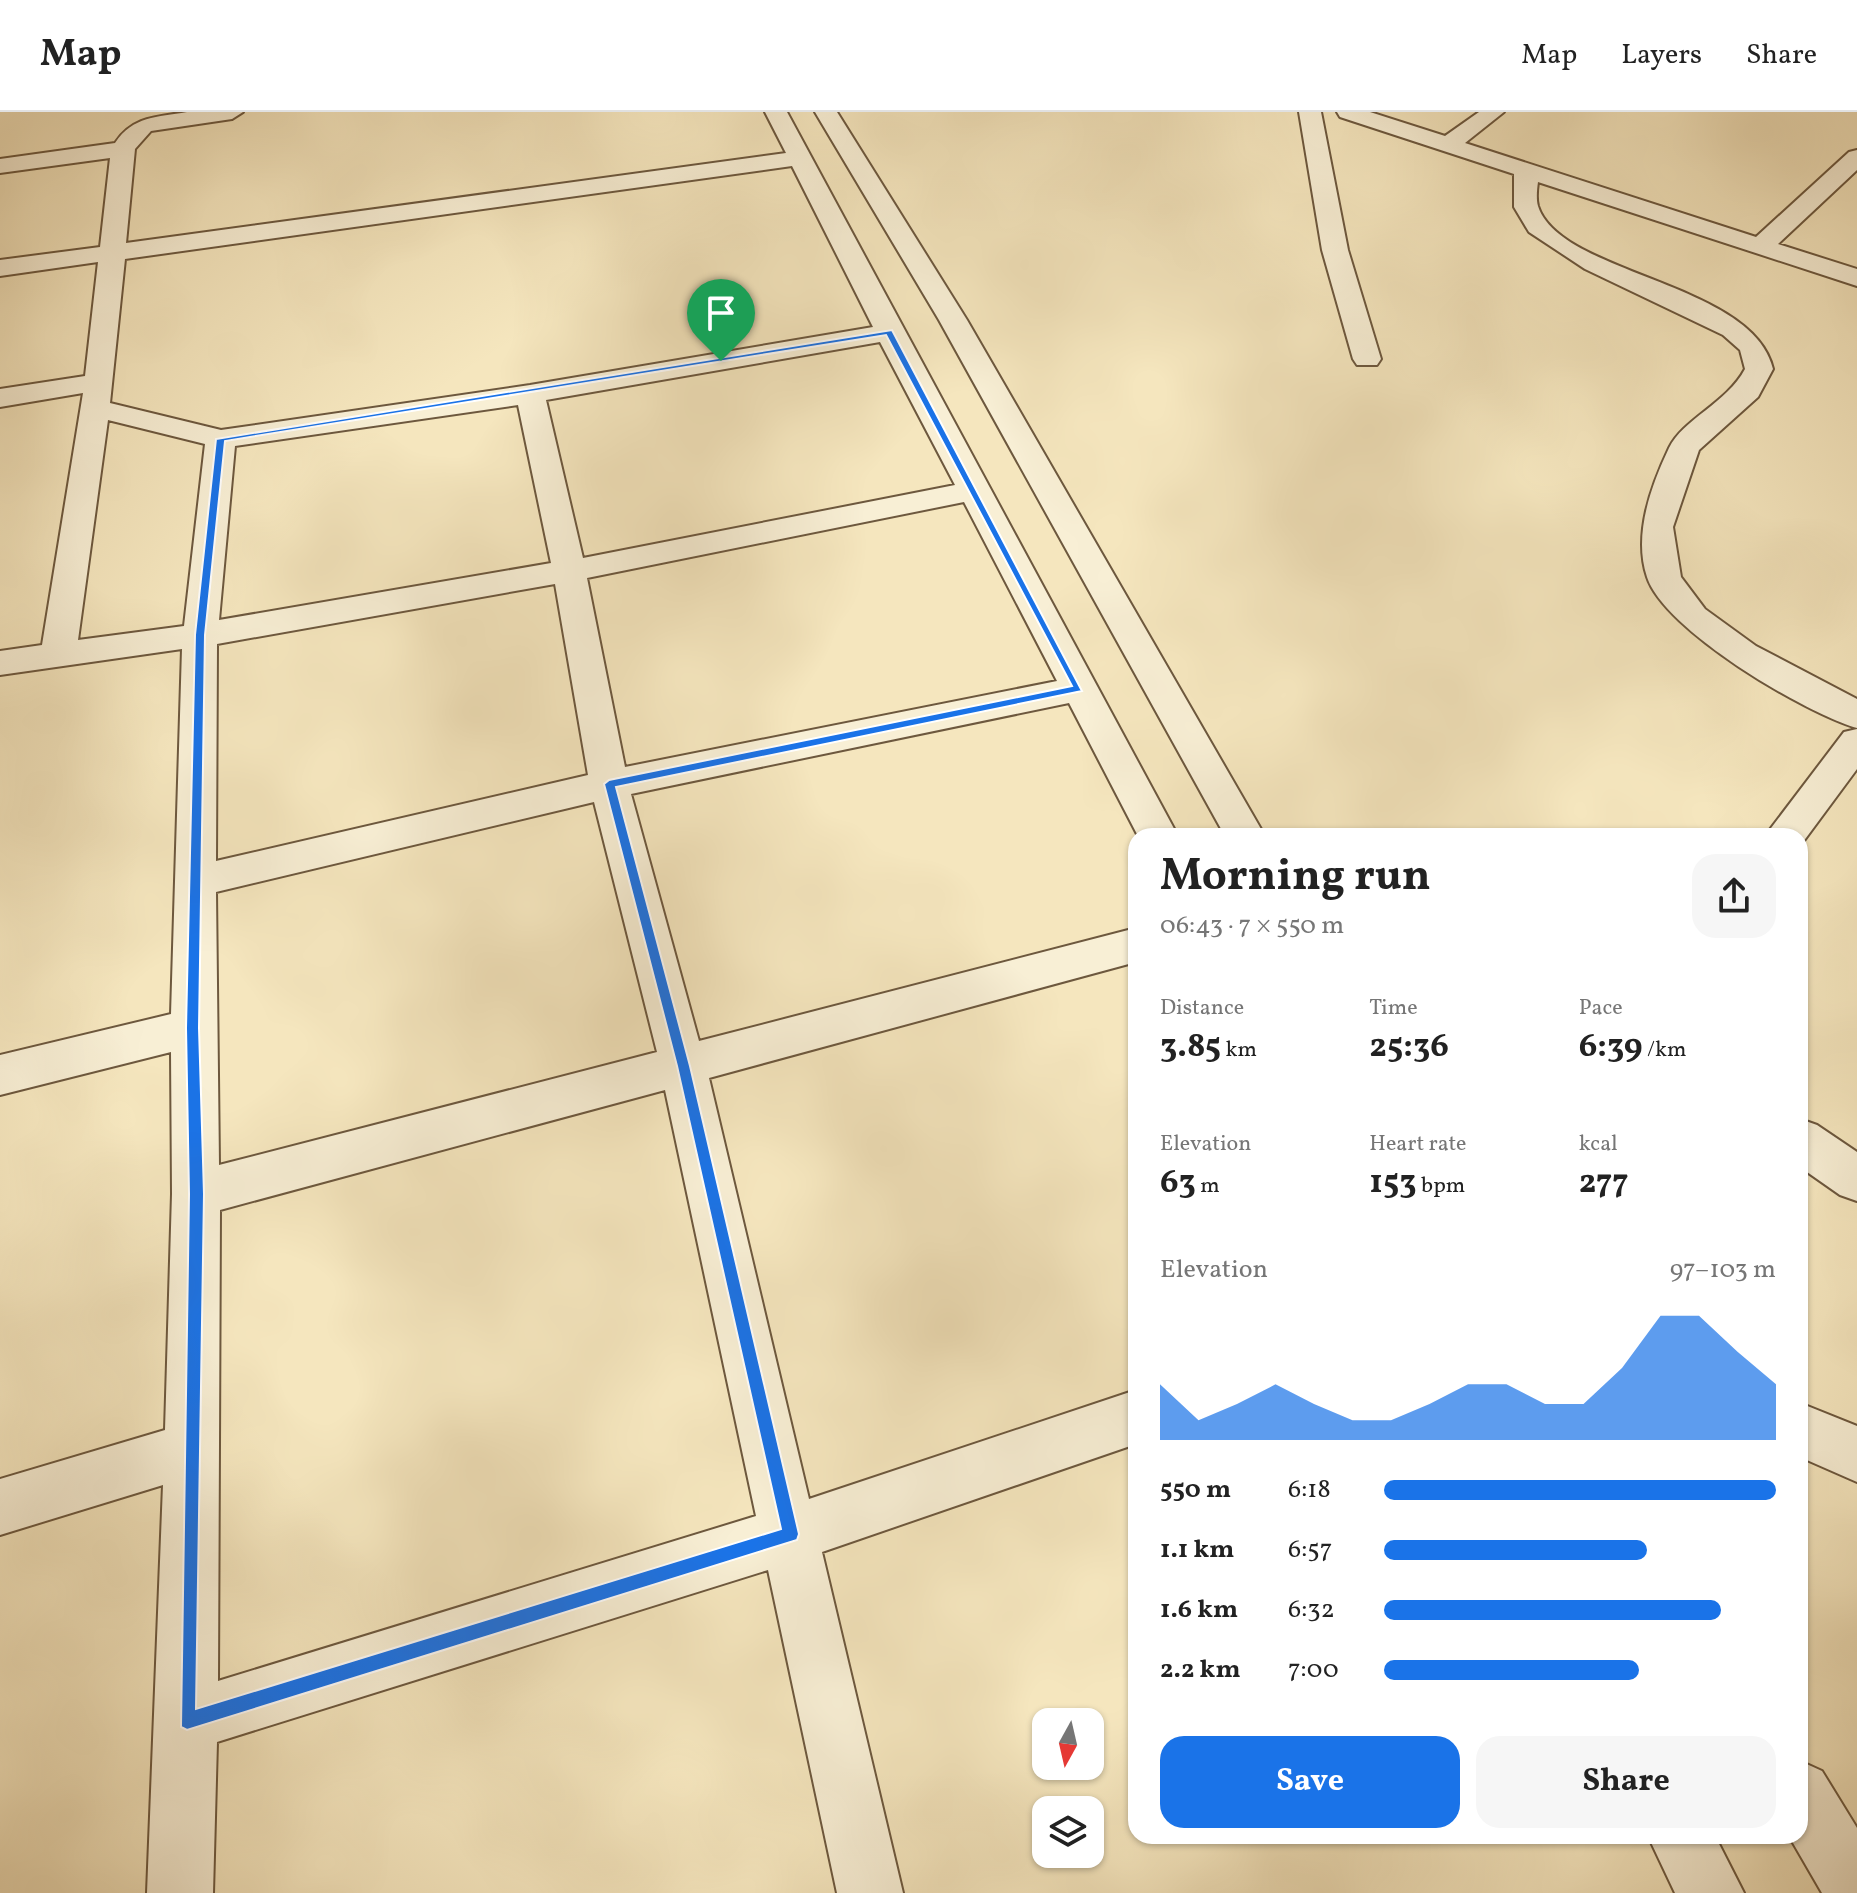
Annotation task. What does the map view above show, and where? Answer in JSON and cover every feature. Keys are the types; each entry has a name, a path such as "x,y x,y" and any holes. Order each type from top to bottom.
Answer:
{"street":[{"path":"58,654 97,395 123,149 134,132 145,125 232,112"},
{"path":"776,112 889,332 1154,828"},
{"path":"826,112 968,347 1240,828"},
{"path":"1310,112 1335,250 1367,359"},
{"path":"1348,112 1857,278"},
{"path":"1447,145 1493,112"},
{"path":"0,166 123,149"},
{"path":"1760,247 1857,157"},
{"path":"0,268 801,158"},
{"path":"1526,171 1526,210 1546,234 1631,281 1732,328 1753,347 1759,369 1748,391 1685,446 1657,527 1664,578 1693,617 1743,654 1857,715"},
{"path":"0,398 97,395 221,439 530,394 889,332"},
{"path":"530,394 569,571 609,784 683,1066 870,1893"},
{"path":"180,1893 187,1721 189,1450 196,1194 193,1028 200,635 221,439"},
{"path":"0,663 200,635 569,571 973,491"},
{"path":"197,881 609,784 1078,689"},
{"path":"1791,828 1857,742"},
{"path":"196,1194 1128,947"},
{"path":"0,1075 193,1028"},
{"path":"1808,1145 1857,1179"},
{"path":"187,1721 791,1534 1128,1420"},
{"path":"1808,1433 1857,1454"},
{"path":"0,1507 189,1450"},
{"path":"1808,1807 1857,1890"},
{"path":"1684,1844 1711,1893"}],"route":[{"path":"889,332 1078,689 609,784 683,1066 791,1534 187,1721 189,1450 196,1194 193,1028 200,635 221,439 530,394 721,361 889,332"}]}
